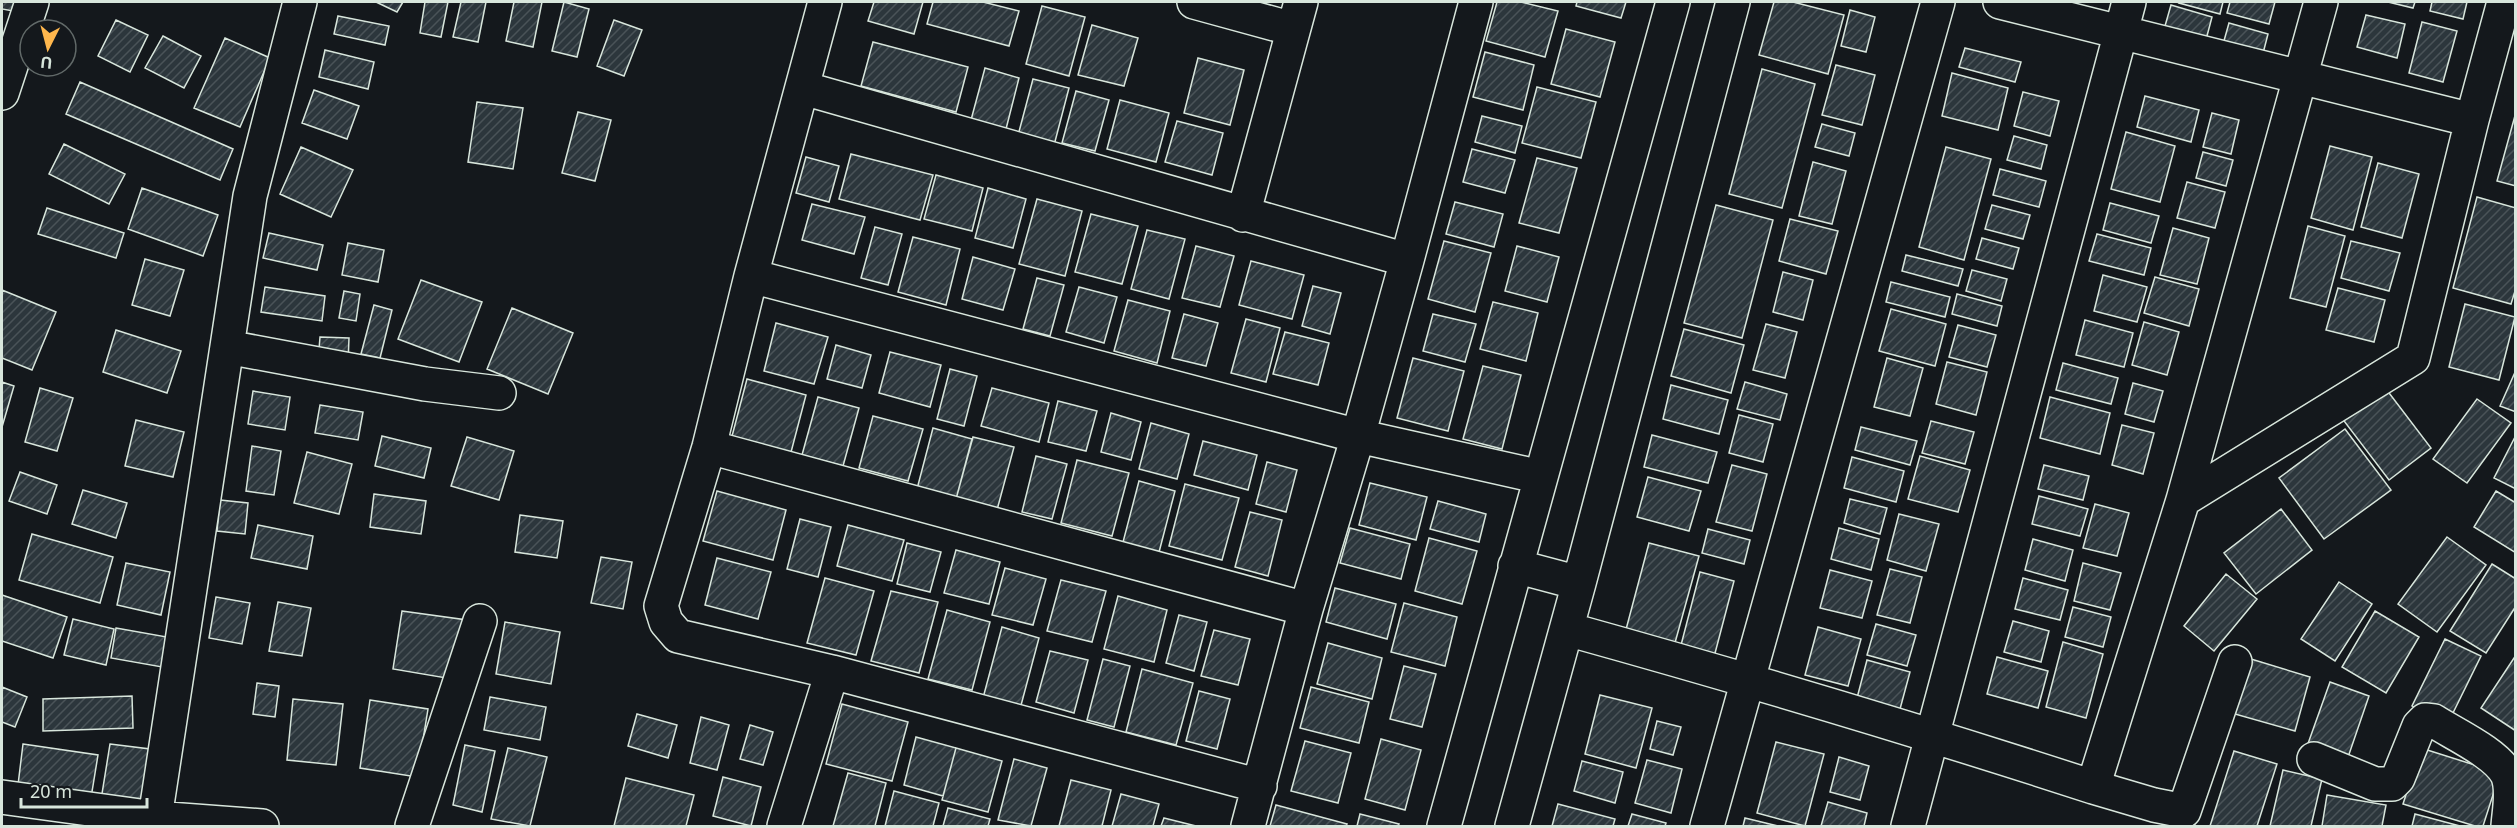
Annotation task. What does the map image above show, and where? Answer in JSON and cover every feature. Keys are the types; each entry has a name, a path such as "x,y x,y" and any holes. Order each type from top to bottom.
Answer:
{"street":[{"path":"2,93 33,2"},
{"path":"135,820 227,347 250,196 300,2"},
{"path":"825,2 751,276 709,447 661,606 666,622 678,636 832,672 1260,786"},
{"path":"1194,2 1297,15 1243,214"},
{"path":"1248,826 1306,609 1358,436 1407,260 1476,2"},
{"path":"1444,826 1672,2"},
{"path":"1512,826 1567,629 1733,2"},
{"path":"1707,826 1938,2"},
{"path":"2000,2 2472,120"},
{"path":"1908,826 2128,2"},
{"path":"2093,787 2183,500 2321,2"},
{"path":"2183,500 2413,358 2504,2"},
{"path":"803,88 1407,260"},
{"path":"751,276 1358,436 1541,477"},
{"path":"227,347 425,384 499,393"},
{"path":"709,447 1306,609"},
{"path":"1515,566 1579,583"},
{"path":"412,826 480,621"},
{"path":"1567,629 1748,679 2154,805 2184,810 2235,662"},
{"path":"784,826 832,672"},
{"path":"2314,759 2375,784 2384,786 2392,784 2398,778 2419,726 2425,720 2434,721 2494,759 2507,774 2510,792 2508,826"},
{"path":"2,798 135,820 262,826"}],"building":[{"path":"2,2 20,2 18,12 2,9"},
{"path":"376,2 403,2 397,12"},
{"path":"425,2 448,2 441,37 420,33"},
{"path":"461,2 486,2 478,42 453,37"},
{"path":"514,2 542,2 533,47 506,41"},
{"path":"564,2 589,9 577,57 552,51"},
{"path":"874,2 923,2 914,34 868,21"},
{"path":"933,2 983,2 1019,11 1009,46 927,24"},
{"path":"1497,2 1521,2 1558,11 1545,57 1486,41"},
{"path":"1577,2 1626,2 1621,18 1576,6"},
{"path":"1774,2 1793,2 1844,15 1828,74 1759,55"},
{"path":"2180,2 2223,2 2220,14"},
{"path":"2230,2 2275,2 2269,24 2227,13"},
{"path":"2388,2 2415,2 2413,8"},
{"path":"2432,2 2467,2 2463,19 2430,11"},
{"path":"2171,5 2212,17 2203,51 2161,40"},
{"path":"1042,6 1085,17 1069,76 1026,64"},
{"path":"1850,10 1875,17 1866,52 1841,46"},
{"path":"2366,15 2405,24 2397,58 2357,47"},
{"path":"338,16 389,26 385,45 334,34"},
{"path":"116,20 148,35 130,72 98,56"},
{"path":"614,20 642,30 624,76 597,66"},
{"path":"2422,22 2457,31 2443,82 2409,73"},
{"path":"2229,23 2268,34 2260,65 2220,55"},
{"path":"1092,25 1138,38 1124,86 1078,75"},
{"path":"1566,29 1615,42 1600,97 1551,84"},
{"path":"163,36 201,56 184,88 145,68"},
{"path":"225,38 270,58 240,127 194,108"},
{"path":"873,42 968,67 956,112 861,86"},
{"path":"1965,48 2021,62 2015,82 1959,67"},
{"path":"325,50 374,62 368,89 319,77"},
{"path":"1485,52 1534,65 1523,110 1473,97"},
{"path":"1198,58 1244,70 1230,125 1184,113"},
{"path":"1836,65 1875,75 1862,125 1822,115"},
{"path":"985,68 1019,78 1006,129 971,120"},
{"path":"1762,69 1815,84 1782,208 1729,194"},
{"path":"1952,73 2008,88 1998,130 1942,116"},
{"path":"1033,79 1069,88 1052,153 1016,143"},
{"path":"80,82 233,149 220,180 66,114"},
{"path":"1537,87 1596,102 1581,158 1522,143"},
{"path":"314,90 359,106 347,139 302,123"},
{"path":"1076,91 1109,100 1095,151 1062,143"},
{"path":"2023,92 2059,101 2050,136 2014,126"},
{"path":"2145,96 2199,110 2191,142 2137,127"},
{"path":"1120,100 1169,113 1156,162 1107,149"},
{"path":"477,102 523,108 513,169 468,162"},
{"path":"578,112 611,120 595,181 562,173"},
{"path":"2516,112 2516,186 2497,181"},
{"path":"2212,113 2239,120 2231,154 2203,147"},
{"path":"1482,116 1522,126 1515,153 1475,142"},
{"path":"1177,121 1223,133 1212,175 1165,162"},
{"path":"1822,124 1855,133 1849,156 1815,147"},
{"path":"2126,132 2175,146 2160,202 2111,189"},
{"path":"2014,136 2047,145 2041,169 2007,160"},
{"path":"64,144 125,174 109,204 49,174"},
{"path":"2330,146 2372,157 2353,230 2311,218"},
{"path":"301,147 353,170 331,217 280,194"},
{"path":"1946,147 1991,159 1964,260 1919,247"},
{"path":"1472,149 1515,160 1505,193 1463,182"},
{"path":"2203,152 2233,160 2226,186 2196,178"},
{"path":"851,154 933,175 920,220 839,199"},
{"path":"806,157 839,166 829,202 796,193"},
{"path":"1537,158 1577,168 1559,233 1519,223"},
{"path":"1813,162 1846,171 1832,224 1799,216"},
{"path":"2378,163 2419,174 2402,238 2361,227"},
{"path":"2000,169 2046,181 2039,207 1993,195"},
{"path":"936,175 983,188 972,231 924,219"},
{"path":"2187,182 2225,192 2215,228 2177,218"},
{"path":"142,188 218,215 203,256 128,229"},
{"path":"988,188 1026,199 1013,248 975,238"},
{"path":"2477,197 2516,208 2516,288 2511,304 2453,288"},
{"path":"1037,199 1082,211 1065,276 1019,264"},
{"path":"1455,202 1503,214 1494,247 1446,234"},
{"path":"2110,203 2159,216 2151,243 2103,230"},
{"path":"812,204 865,217 854,254 802,240"},
{"path":"1716,205 1773,220 1742,338 1684,323"},
{"path":"1992,205 2030,215 2023,239 1985,229"},
{"path":"47,208 124,233 116,258 38,234"},
{"path":"1091,214 1138,226 1122,284 1075,272"},
{"path":"1790,219 1838,231 1826,274 1779,261"},
{"path":"2308,226 2345,236 2326,307 2290,298"},
{"path":"875,227 902,234 888,285 861,278"},
{"path":"2173,228 2209,238 2197,284 2160,275"},
{"path":"1147,230 1185,239 1169,299 1131,289"},
{"path":"269,233 323,245 317,270 263,258"},
{"path":"2097,234 2151,248 2144,275 2089,261"},
{"path":"913,237 960,249 946,305 898,292"},
{"path":"1982,238 2019,248 2013,269 1976,259"},
{"path":"1444,241 1491,253 1475,312 1428,299"},
{"path":"2351,241 2400,253 2389,291 2341,278"},
{"path":"348,243 384,250 378,282 342,275"},
{"path":"1196,246 1234,256 1220,307 1182,298"},
{"path":"1517,246 1559,257 1547,302 1505,291"},
{"path":"1906,255 1963,269 1958,286 1902,271"},
{"path":"973,257 1015,269 1003,310 962,299"},
{"path":"145,259 184,270 170,316 132,305"},
{"path":"1251,261 1304,275 1292,319 1239,305"},
{"path":"1972,270 2007,279 2001,301 1966,291"},
{"path":"1783,272 1813,280 1803,320 1773,312"},
{"path":"2103,275 2147,287 2137,322 2094,311"},
{"path":"2155,277 2199,289 2189,326 2144,313"},
{"path":"1037,278 1064,285 1050,336 1023,329"},
{"path":"421,280 482,302 459,362 398,339"},
{"path":"1891,282 1950,297 1945,317 1886,302"},
{"path":"1313,286 1341,293 1330,334 1302,326"},
{"path":"265,287 325,296 322,321 261,312"},
{"path":"1079,287 1117,297 1104,343 1066,332"},
{"path":"2338,288 2385,300 2374,342 2326,330"},
{"path":"2,290 56,312 32,370 2,358"},
{"path":"344,291 360,294 356,321 339,318"},
{"path":"1957,294 2002,306 1997,326 1952,314"},
{"path":"1128,300 1170,311 1157,363 1114,351"},
{"path":"1493,302 1538,313 1526,361 1480,349"},
{"path":"2465,304 2515,317 2499,380 2449,367"},
{"path":"374,305 392,310 380,358 361,354"},
{"path":"512,308 573,333 548,394 487,369"},
{"path":"1891,309 1946,324 1935,366 1879,351"},
{"path":"1184,314 1218,323 1206,366 1172,358"},
{"path":"1433,314 1476,324 1465,362 1423,351"},
{"path":"1246,319 1280,328 1266,382 1231,373"},
{"path":"2085,320 2133,333 2124,367 2076,355"},
{"path":"2144,322 2179,332 2167,375 2132,365"},
{"path":"776,323 828,337 814,384 764,371"},
{"path":"1766,324 1797,332 1785,378 1753,370"},
{"path":"1958,325 1996,335 1987,367 1949,357"},
{"path":"1684,329 1744,345 1731,393 1671,376"},
{"path":"116,330 181,351 167,393 103,372"},
{"path":"1285,332 1329,343 1318,385 1273,374"},
{"path":"320,337 349,338 348,363 318,362"},
{"path":"836,345 871,355 862,388 827,379"},
{"path":"890,352 941,365 930,407 879,393"},
{"path":"1413,358 1464,371 1448,431 1397,418"},
{"path":"1887,358 1923,368 1910,416 1874,407"},
{"path":"1947,362 1987,372 1976,415 1936,404"},
{"path":"2063,363 2118,378 2111,404 2056,390"},
{"path":"1483,366 1521,375 1502,449 1463,439"},
{"path":"950,369 977,376 964,426 937,419"},
{"path":"2516,370 2516,412 2500,406"},
{"path":"747,379 806,395 790,456 731,440"},
{"path":"2,382 14,386 2,427"},
{"path":"1745,382 1787,394 1780,420 1737,409"},
{"path":"2133,383 2163,391 2154,422 2125,414"},
{"path":"1671,385 1728,400 1719,434 1663,419"},
{"path":"2383,385 2431,448 2389,480 2341,417"},
{"path":"40,388 73,398 57,451 25,442"},
{"path":"992,388 1049,403 1039,442 981,426"},
{"path":"253,391 290,397 285,430 248,424"},
{"path":"818,397 859,408 843,466 802,455"},
{"path":"2050,397 2110,413 2100,454 2040,438"},
{"path":"2477,399 2511,423 2467,483 2433,459"},
{"path":"1058,401 1097,411 1086,451 1048,442"},
{"path":"320,405 363,412 358,440 315,433"},
{"path":"1111,413 1141,422 1131,460 1101,452"},
{"path":"1739,415 1773,424 1763,462 1729,453"},
{"path":"873,416 923,429 908,481 859,468"},
{"path":"136,420 184,432 173,477 125,466"},
{"path":"1931,421 1974,432 1965,464 1922,453"},
{"path":"1151,423 1189,434 1177,479 1139,469"},
{"path":"2122,425 2154,433 2143,474 2112,465"},
{"path":"1861,427 1917,441 1910,465 1855,450"},
{"path":"933,428 972,439 956,499 917,489"},
{"path":"2345,429 2391,490 2324,539 2279,478"},
{"path":"1652,435 1717,452 1708,483 1644,467"},
{"path":"2516,435 2516,489 2494,478"},
{"path":"382,436 431,448 424,478 375,466"},
{"path":"467,437 514,451 499,500 451,486"},
{"path":"973,437 1014,447 997,510 956,499"},
{"path":"1203,441 1257,455 1248,490 1194,475"},
{"path":"252,446 281,451 274,495 246,491"},
{"path":"307,452 352,464 339,514 294,503"},
{"path":"1036,456 1067,464 1052,519 1022,512"},
{"path":"1920,456 1970,470 1958,512 1908,499"},
{"path":"1852,457 1904,471 1896,502 1844,488"},
{"path":"1077,460 1129,473 1112,536 1061,523"},
{"path":"1267,462 1297,470 1286,512 1256,504"},
{"path":"1732,465 1767,474 1752,531 1716,522"},
{"path":"2044,465 2089,476 2083,500 2038,489"},
{"path":"20,472 57,485 47,514 9,501"},
{"path":"1648,477 1701,491 1689,531 1637,517"},
{"path":"1139,481 1175,491 1158,556 1122,546"},
{"path":"1370,483 1427,497 1416,540 1359,525"},
{"path":"1185,484 1239,498 1222,560 1169,546"},
{"path":"83,490 127,503 116,538 72,524"},
{"path":"717,491 786,510 773,560 703,541"},
{"path":"2496,491 2516,503 2516,553 2474,527"},
{"path":"374,494 426,501 421,534 370,527"},
{"path":"2039,496 2088,509 2080,536 2032,524"},
{"path":"1850,499 1887,508 1880,534 1844,523"},
{"path":"220,500 248,503 245,534 217,531"},
{"path":"1438,501 1486,514 1479,542 1430,529"},
{"path":"2095,504 2129,513 2117,556 2083,548"},
{"path":"2281,509 2312,550 2256,594 2224,553"},
{"path":"1250,512 1282,520 1268,576 1235,567"},
{"path":"1899,514 1939,524 1926,571 1887,560"},
{"path":"520,515 563,521 557,558 515,552"},
{"path":"800,519 831,527 818,577 787,569"},
{"path":"258,525 313,536 307,569 251,558"},
{"path":"848,525 904,540 892,581 837,566"},
{"path":"1350,528 1410,544 1401,579 1340,563"},
{"path":"1839,528 1879,539 1871,570 1831,559"},
{"path":"1708,529 1750,540 1744,564 1702,553"},
{"path":"32,534 113,557 100,603 19,580"},
{"path":"2447,537 2486,565 2437,632 2398,604"},
{"path":"1429,538 1477,551 1462,604 1415,591"},
{"path":"2033,539 2073,550 2065,581 2025,570"},
{"path":"907,543 941,552 930,592 897,584"},
{"path":"1649,543 1699,556 1673,650 1624,637"},
{"path":"956,550 1000,562 989,604 944,593"},
{"path":"601,557 632,562 623,609 591,603"},
{"path":"717,558 771,572 758,619 705,605"},
{"path":"126,563 170,572 161,615 117,605"},
{"path":"2083,563 2121,573 2110,610 2074,601"},
{"path":"2492,564 2516,579 2516,606 2486,653 2450,631"},
{"path":"1005,568 1046,579 1033,625 992,615"},
{"path":"1890,569 1922,577 1910,623 1877,615"},
{"path":"1830,570 1872,581 1862,618 1820,608"},
{"path":"1700,572 1734,581 1714,657 1680,649"},
{"path":"2226,574 2257,599 2214,651 2184,626"},
{"path":"825,578 874,591 856,655 807,643"},
{"path":"2023,578 2068,590 2060,620 2015,609"},
{"path":"1061,580 1106,591 1092,642 1047,631"},
{"path":"2339,582 2372,604 2335,661 2301,639"},
{"path":"1335,588 1396,604 1387,639 1326,622"},
{"path":"891,591 938,602 919,673 871,661"},
{"path":"2,595 67,617 53,658 2,641"},
{"path":"1118,596 1167,610 1154,662 1104,649"},
{"path":"216,597 250,603 242,644 209,638"},
{"path":"278,602 311,608 302,656 269,651"},
{"path":"1404,603 1457,617 1445,666 1391,652"},
{"path":"2073,607 2111,617 2103,647 2065,637"},
{"path":"947,610 990,622 972,690 928,679"},
{"path":"402,611 467,620 458,680 393,669"},
{"path":"2375,611 2419,637 2386,693 2342,667"},
{"path":"1179,615 1207,622 1194,671 1166,663"},
{"path":"73,619 114,629 106,665 64,655"},
{"path":"2013,621 2049,631 2041,662 2004,652"},
{"path":"505,622 560,632 551,684 496,674"},
{"path":"1876,624 1916,635 1907,666 1867,655"},
{"path":"1002,627 1039,638 1020,709 983,698"},
{"path":"1818,627 1861,639 1848,686 1805,675"},
{"path":"116,628 167,637 162,667 111,658"},
{"path":"1214,630 1250,639 1238,685 1201,676"},
{"path":"2445,639 2481,656 2448,723 2412,706"},
{"path":"2063,642 2103,654 2086,718 2046,707"},
{"path":"1328,643 1382,658 1372,699 1317,684"},
{"path":"1050,651 1088,660 1074,713 1036,702"},
{"path":"2516,655 2516,731 2481,708"},
{"path":"1997,657 2048,671 2038,708 1987,694"},
{"path":"1103,659 1130,666 1114,727 1087,720"},
{"path":"2251,659 2310,677 2295,731 2235,714"},
{"path":"1867,660 1910,672 1900,709 1857,698"},
{"path":"1404,666 1436,674 1422,727 1390,719"},
{"path":"1142,669 1193,683 1176,745 1126,732"},
{"path":"2330,682 2369,696 2345,766 2305,752"},
{"path":"257,683 279,686 275,717 253,714"},
{"path":"2,687 27,697 15,727 2,722"},
{"path":"1311,687 1369,702 1359,743 1300,728"},
{"path":"1199,691 1230,699 1217,749 1186,741"},
{"path":"1600,695 1652,708 1636,768 1585,754"},
{"path":"132,696 133,728 43,731 43,699"},
{"path":"490,697 546,707 540,740 484,730"},
{"path":"293,699 343,704 336,765 287,760"},
{"path":"370,700 428,709 417,777 360,768"},
{"path":"842,704 908,722 892,781 826,764"},
{"path":"637,714 677,725 668,758 628,746"},
{"path":"701,717 729,725 717,770 690,763"},
{"path":"1657,721 1681,727 1673,755 1650,749"},
{"path":"750,725 773,732 763,765 740,759"},
{"path":"916,737 956,748 943,796 904,785"},
{"path":"1381,739 1421,750 1405,810 1365,799"},
{"path":"1305,741 1351,753 1338,803 1291,791"},
{"path":"1776,742 1824,754 1805,826 1757,813"},
{"path":"23,744 98,755 90,804 17,793"},
{"path":"110,744 150,749 141,807 101,800"},
{"path":"465,745 495,751 482,812 453,805"},
{"path":"508,748 547,757 530,826 491,819"},
{"path":"956,748 1002,761 988,812 942,800"},
{"path":"2421,748 2500,773 2483,826 2475,826 2403,804"},
{"path":"2234,751 2277,764 2257,826 2210,826"},
{"path":"1839,757 1869,766 1860,800 1830,792"},
{"path":"1014,759 1047,768 1031,826 998,820"},
{"path":"1647,760 1682,769 1671,813 1635,803"},
{"path":"1582,761 1623,772 1615,803 1574,791"},
{"path":"2283,770 2322,779 2311,826 2270,826"},
{"path":"848,773 886,783 875,826 833,826"},
{"path":"723,777 761,787 751,826 713,816"},
{"path":"626,778 694,795 686,826 614,826"},
{"path":"1071,780 1111,790 1102,826 1059,826"},
{"path":"894,791 939,803 933,826 885,826"},
{"path":"1121,794 1159,804 1153,826 1112,826"},
{"path":"2327,795 2386,805 2382,826 2322,826"},
{"path":"1828,802 1867,813 1864,826 1821,826"},
{"path":"1558,804 1615,819 1613,826 1552,826"},
{"path":"1276,805 1347,824 1346,826 1270,826"},
{"path":"948,808 990,819 988,826 943,826"},
{"path":"1360,814 1399,824 1398,826 1357,826"},
{"path":"1632,814 1666,823 1665,826 1628,826"},
{"path":"2415,814 2460,826 2412,826"},
{"path":"1164,818 1196,826 1161,826"},
{"path":"1745,818 1778,826 1743,826"}]}
